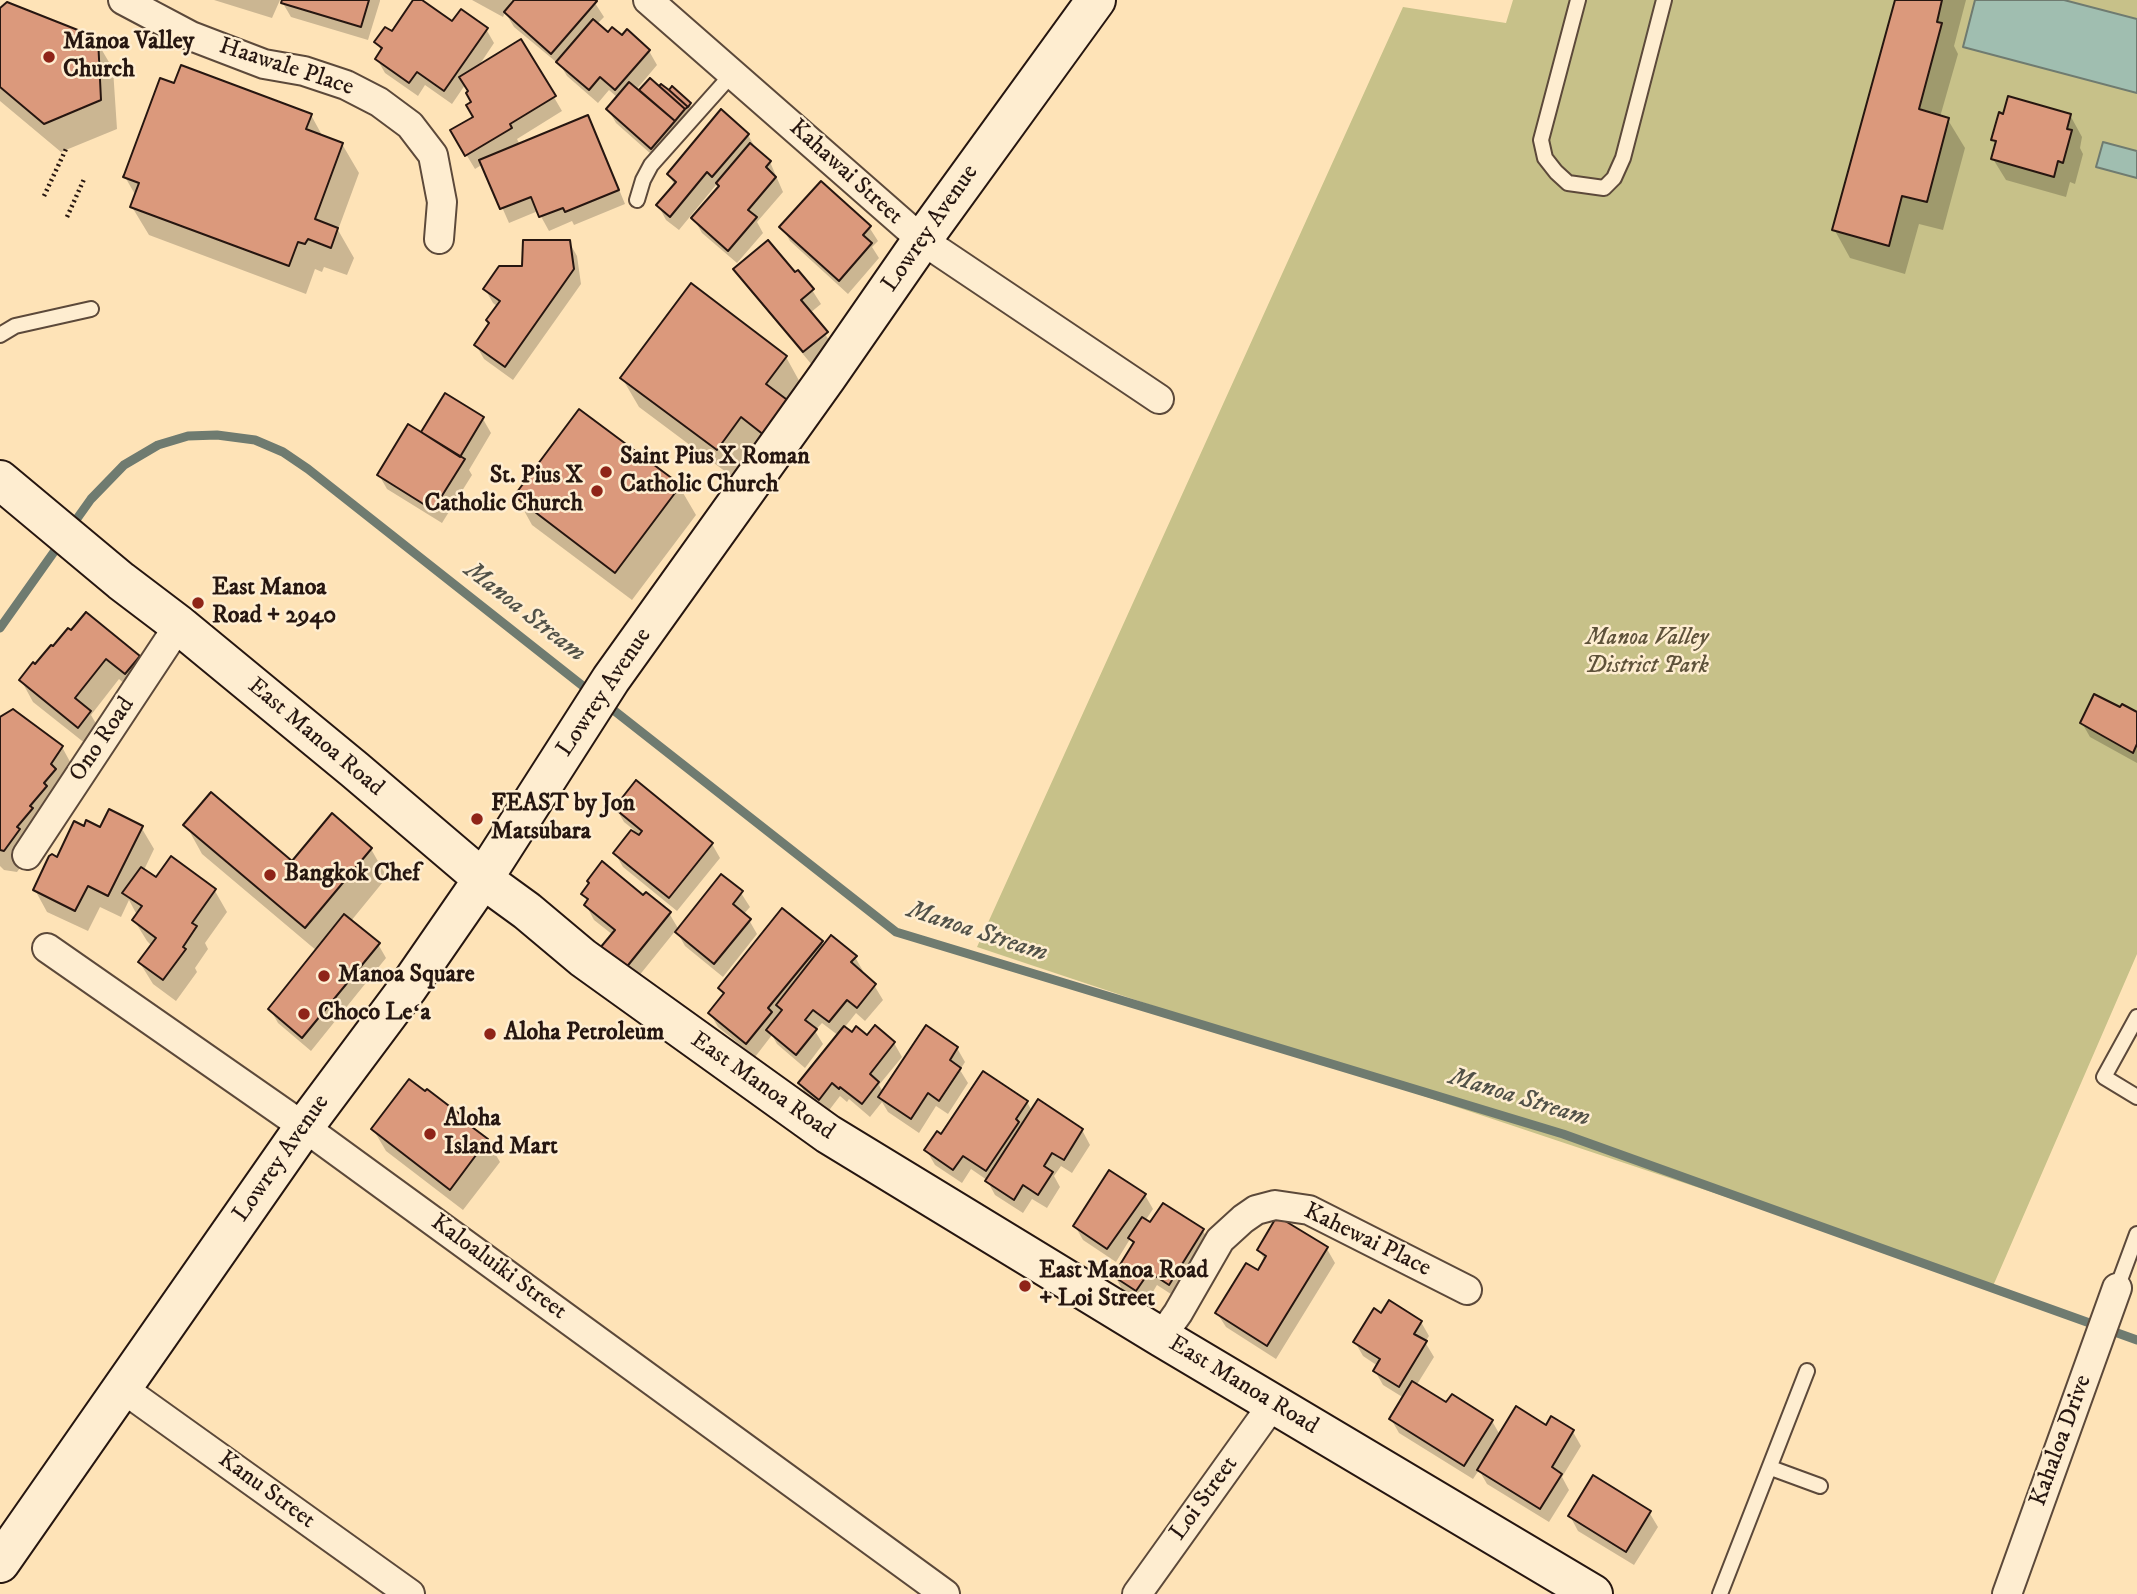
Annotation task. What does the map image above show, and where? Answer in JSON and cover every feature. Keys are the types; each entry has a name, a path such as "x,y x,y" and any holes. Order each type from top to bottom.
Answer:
{"street":[{"name":"Haawale Place","path":"123,0 191,36 264,64 304,71 346,85 379,102 410,125 433,155 442,202 439,239"},
{"name":"Kahawai Street","path":"648,0 922,240 1159,399"},
{"name":"Lowrey Avenue","path":"0,1563 304,1127 407,989 483,879 611,679 1096,0"},
{"name":"East Manoa Road","path":"0,480 121,582 179,625 483,879 527,911 583,958 828,1134 1161,1337 1593,1594"},
{"name":"Ono Road","path":"27,855 179,625"},
{"name":"Kaloaluiki Street","path":"47,948 304,1127 945,1594"},
{"name":"Kahewai Place","path":"1161,1337 1220,1240 1256,1210 1275,1205 1309,1210 1467,1290"},
{"name":"Kahaloa Drive","path":"2007,1594 2117,1288"},
{"name":"Kanu Street","path":"122,1388 410,1594"},
{"name":"Loi Street","path":"1137,1594 1273,1404"}],"lane":[{"path":"1577,0 1541,140 1545,158 1568,183 1604,188 1614,178 1623,158 1664,0"},
{"path":"637,200 651,165 733,74"},
{"path":"0,335 15,326 91,309"},
{"path":"2137,1017 2104,1077 2137,1097"},
{"path":"2117,1288 2137,1234"},
{"path":"1720,1594 1772,1468 1807,1371"},
{"path":"1772,1468 1820,1486"}],"path":[{"path":"44,196 66,149"},
{"path":"66,217 85,177"}],"green space":[{"name":"Manoa Valley District Park","path":"1513,0 2137,0 2137,954 1993,1286 977,947 1403,7 1506,23"}],"shaded area":[{"path":"1975,0 2064,0 2137,19 2137,93 1963,47"},
{"path":"2103,142 2137,151 2137,178 2096,167"}],"building":[{"path":"282,0 369,0 361,27 281,3"},
{"path":"413,0 422,0 452,21 461,9 488,28 444,91 417,72 409,83 375,59 382,48 374,42 385,27 392,31"},
{"path":"514,0 597,1 551,54 504,12"},
{"path":"1895,0 1942,0 1937,22 1942,23 1919,109 1949,118 1927,202 1902,196 1889,246 1832,230"},
{"name":"Mānoa Valley Church","path":"7,2 98,38 101,100 44,124 0,87 0,8"},
{"path":"593,19 608,32 612,27 622,35 627,29 650,50 615,90 600,77 589,90 556,62"},
{"path":"521,39 556,96 510,124 512,128 465,156 450,130 473,117 466,105 471,102 466,93 468,91 459,77"},
{"path":"181,65 312,114 306,129 343,143 315,219 338,228 331,248 308,239 305,244 298,242 289,266 130,207 139,183 123,177 160,78 174,83"},
{"path":"650,78 685,109 675,121 639,90"},
{"path":"629,82 675,121 651,149 606,109"},
{"path":"661,84 688,107 685,109 659,86"},
{"path":"672,86 691,103 688,107 669,90"},
{"path":"2008,96 2071,114 2067,129 2072,130 2063,163 2058,161 2054,177 1991,159 1996,141 1991,140 1999,112 2003,114"},
{"path":"721,109 749,134 712,177 707,172 670,217 656,205 676,182 667,174"},
{"path":"588,115 619,190 565,212 563,208 539,217 531,197 500,209 479,160"},
{"path":"750,143 771,161 766,167 776,177 748,210 757,217 728,251 691,218 719,186 716,183"},
{"path":"821,181 871,226 863,235 872,243 839,281 779,227"},
{"path":"523,240 570,240 574,269 505,367 474,345 489,323 486,320 500,301 483,289 499,266 522,266"},
{"path":"768,240 795,272 798,270 814,289 801,300 828,332 803,352 733,269"},
{"path":"691,283 787,356 766,384 794,405 769,439 741,417 717,450 620,378"},
{"path":"445,393 484,417 460,457 421,432"},
{"name":"St. Pius X Catholic Church","path":"579,409 681,485 615,573 514,496"},
{"path":"408,424 465,459 433,510 377,475"},
{"path":"86,612 140,656 125,674 106,659 75,698 91,711 78,728 19,680 33,662 35,664"},
{"path":"2094,694 2137,712 2137,744 2133,753 2080,723"},
{"path":"13,709 63,746 51,764 56,769 44,783 47,786 30,806 33,808 17,827 20,829 4,851 0,850 0,717"},
{"path":"636,780 713,843 669,898 613,853 631,830 639,835 642,831 614,808"},
{"path":"211,792 292,861 332,813 372,848 305,928 183,825"},
{"path":"109,809 143,826 108,896 88,886 75,911 33,890 49,856 52,854 57,857 74,821 84,826 86,820 100,827"},
{"path":"171,856 216,889 192,923 197,926 183,947 186,949 163,980 138,962 156,938 132,920 142,906 122,893 141,867 156,877"},
{"path":"602,861 643,895 646,892 671,912 625,969 600,948 615,930 584,905 588,899 581,894"},
{"path":"721,874 743,891 733,904 751,919 714,964 675,932"},
{"path":"782,908 823,941 768,1008 772,1012 746,1044 708,1013 724,993 718,988"},
{"name":"Manoa Square","path":"344,914 380,943 302,1038 268,1009"},
{"path":"831,935 857,956 851,962 876,984 857,1008 847,1000 829,1022 813,1010 805,1020 817,1029 796,1055 766,1030 782,1010 776,1005"},
{"path":"875,1025 895,1042 870,1074 879,1082 862,1104 832,1083 819,1100 798,1083 844,1026 852,1032 856,1026 867,1035"},
{"path":"926,1025 958,1047 950,1060 961,1068 939,1101 928,1093 911,1119 878,1097"},
{"path":"983,1071 1028,1101 1016,1119 1019,1122 986,1171 963,1156 953,1170 924,1150 937,1131 941,1134"},
{"name":"Aloha Island Mart","path":"409,1079 425,1091 427,1089 488,1139 450,1190 371,1129"},
{"path":"1038,1099 1083,1129 1064,1160 1052,1153 1044,1166 1053,1172 1038,1195 1023,1185 1014,1200 985,1181"},
{"path":"1109,1170 1146,1194 1107,1249 1073,1226"},
{"path":"1163,1203 1204,1229 1169,1285 1149,1272 1136,1291 1113,1276 1134,1242 1128,1238 1142,1217 1150,1222"},
{"path":"1277,1216 1328,1247 1267,1346 1215,1313 1246,1263 1258,1270 1266,1256 1257,1250"},
{"path":"1389,1300 1422,1321 1414,1334 1427,1341 1399,1387 1373,1371 1380,1359 1353,1342 1374,1308 1381,1313"},
{"path":"1412,1381 1446,1402 1452,1394 1493,1420 1464,1466 1389,1419"},
{"path":"1516,1406 1546,1425 1551,1416 1574,1430 1552,1467 1562,1474 1540,1509 1477,1470"},
{"path":"1593,1475 1651,1511 1626,1552 1568,1516"}],"waterway":[{"name":"Manoa Stream","path":"71,527 91,499 124,465 158,445 188,436 217,435 255,440 283,452 308,469 593,694"},
{"name":"Manoa Stream","path":"0,628 61,542"},
{"name":"Manoa Stream","path":"607,705 896,932 1563,1134 2137,1340"}],"place":[{"name":"Mānoa Valley Church","path":"49,57"},
{"name":"Saint Pius X Roman Catholic Church","path":"606,472"},
{"name":"St. Pius X Catholic Church","path":"597,491"},
{"name":"East Manoa Road + 2940","path":"198,603"},
{"name":"FEAST by Jon Matsubara","path":"477,819"},
{"name":"Bangkok Chef","path":"270,875"},
{"name":"Manoa Square","path":"324,976"},
{"name":"Choco Leʻa","path":"304,1014"},
{"name":"Aloha Petroleum","path":"490,1034"},
{"name":"Aloha Island Mart","path":"430,1134"},
{"name":"East Manoa Road + Loi Street","path":"1025,1286"}]}
